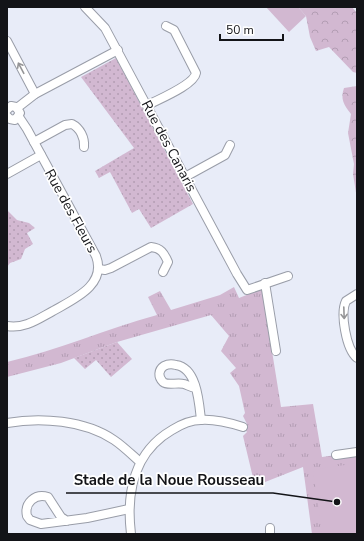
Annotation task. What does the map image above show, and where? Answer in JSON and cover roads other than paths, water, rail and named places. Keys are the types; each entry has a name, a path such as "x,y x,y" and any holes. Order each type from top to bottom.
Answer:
{"street":[{"name":"Rue des Canaris","path":"86,7 105,28 118,50 237,274 248,290 265,283"},
{"path":"148,105 190,83 196,76 196,73 174,30 166,26"},
{"path":"7,41 35,94"},
{"path":"17,108 35,94 118,50"},
{"path":"7,110 11,106 20,111 18,117 13,120 7,116"},
{"name":"Rue des Fleurs","path":"7,326 26,325 81,295 91,285 99,269 96,256 34,142 18,117"},
{"path":"34,142 65,125 72,124 78,129 85,141 84,146"},
{"path":"185,177 225,155 230,145"},
{"path":"7,174 41,155"},
{"path":"99,269 105,270 111,268 151,247 164,252 168,262 163,272"},
{"path":"276,351 265,283 288,276"},
{"path":"357,294 348,298 344,307 347,338 350,350 357,358"},
{"path":"195,388 199,402 201,420"},
{"path":"7,423 35,420 65,423 89,428 114,440 140,462"},
{"path":"131,534 129,509 131,490 140,462 148,449 160,437 187,423 201,420 218,421 243,427"},
{"path":"336,455 357,452"},
{"path":"66,521 61,517 48,497 37,496 30,500 27,505 27,516 35,523 41,524 66,521 129,509"}],"place":[{"name":"Stade de la Noue Rousseau","path":"337,502"}]}
